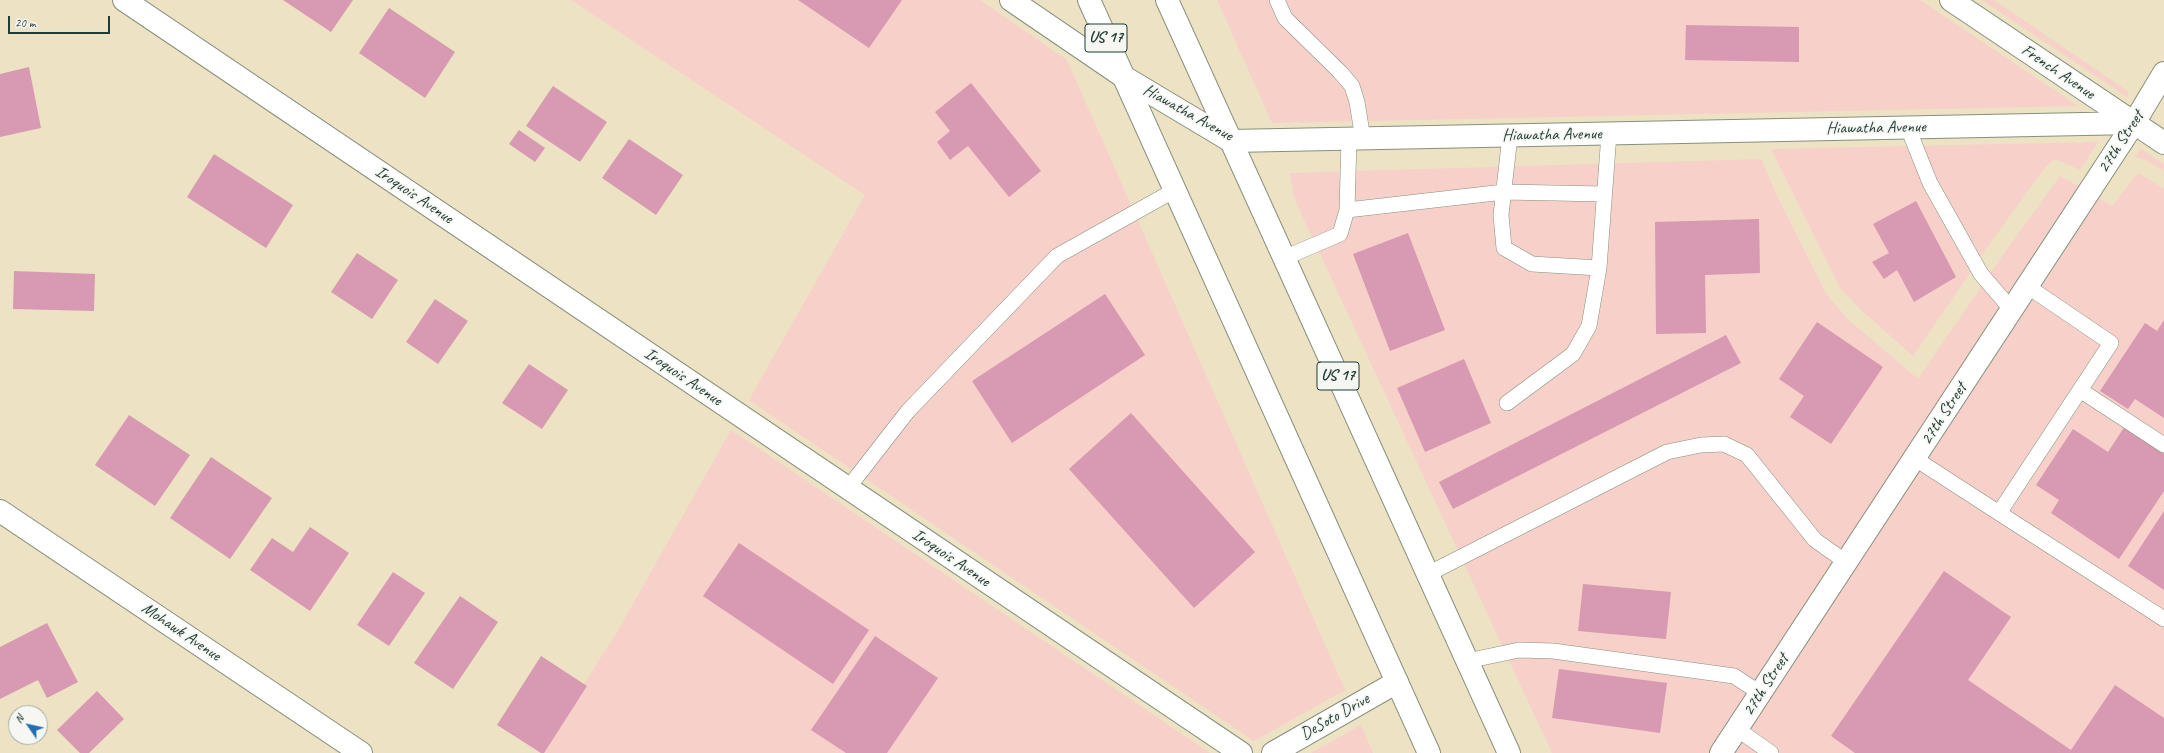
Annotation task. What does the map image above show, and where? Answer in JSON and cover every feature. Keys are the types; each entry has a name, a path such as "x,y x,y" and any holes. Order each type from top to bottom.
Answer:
{"street":[{"name":"Iroquois Avenue","path":"124,0 1241,753"},
{"name":"Hiawatha Avenue","path":"1011,0 1124,77 1231,141 2134,123"},
{"name":"US 17","path":"1089,0 1429,753"},
{"name":"US 17","path":"1167,0 1509,753"},
{"name":"French Avenue","path":"1951,0 2164,143"},
{"name":"27th Street","path":"1721,753 2134,123 2164,73"},
{"name":"Mohawk Avenue","path":"0,511 361,753"},
{"name":"DeSoto Drive","path":"1272,753 1397,682"}],"lane":[{"path":"1277,0 1285,18 1340,72 1352,86 1357,102 1356,139 1347,210 1340,234 1284,258"},
{"path":"1908,128 1930,183 1981,274 2012,310"},
{"path":"1507,403 1573,354 1589,326 1599,268 1609,134"},
{"path":"1510,136 1501,215 1504,248 1532,264 1599,268"},
{"path":"848,488 908,411 1057,256 1175,190"},
{"path":"1347,210 1504,192 1604,194"},
{"path":"1999,513 2111,343 2027,286"},
{"path":"2080,390 2164,445"},
{"path":"1428,574 1667,452 1701,445 1724,444 1747,455 1815,540 1846,562"},
{"path":"1914,458 2164,620"},
{"path":"1467,660 1519,650 1553,651 1734,676 1760,693"},
{"path":"1737,730 1771,753"}],"shaded area":[{"path":"571,0 980,0 1067,60 1345,690 1254,741 749,400 865,195"},
{"path":"1217,0 1920,0 2078,106 1272,123"},
{"path":"1982,0 1994,0 2129,92 2127,97"},
{"path":"2098,142 2080,170 2058,160 2053,160 2046,166 1991,242 1913,356 1860,309 1840,288 1771,149"},
{"path":"2141,149 2164,164 2164,171 2146,160 2135,157"},
{"path":"1761,159 1778,198 1827,295 1849,320 1918,379 2005,252 2060,176 2112,206 2138,173 2164,189 2164,753 1552,753 1294,198 1290,173"},
{"path":"731,430 1210,753 539,753 616,634"},
{"path":"1361,725 1373,753 1311,753"}],"building":[{"path":"283,0 353,0 331,32"},
{"path":"798,0 902,0 869,48"},
{"path":"389,8 455,52 425,98 359,53"},
{"path":"1686,25 1799,27 1799,62 1685,60"},
{"path":"29,67 41,128 0,137 0,74"},
{"path":"971,83 1041,171 1009,197 968,146 950,160 937,142 950,131 935,112"},
{"path":"553,86 607,122 580,162 526,126"},
{"path":"519,130 545,148 535,162 509,144"},
{"path":"629,139 683,175 656,215 602,178"},
{"path":"214,154 293,205 266,248 187,197"},
{"path":"1916,201 1956,277 1914,302 1897,270 1884,279 1872,262 1889,253 1873,224"},
{"path":"1759,219 1760,273 1705,275 1706,333 1656,334 1655,222"},
{"path":"1408,233 1445,330 1390,351 1353,254"},
{"path":"357,253 398,280 372,319 331,292"},
{"path":"14,271 95,274 94,311 13,309"},
{"path":"1105,294 1145,355 1012,443 972,381"},
{"path":"435,299 468,321 438,364 406,342"},
{"path":"2164,320 2164,418 2135,399 2128,409 2100,391 2145,323 2157,331"},
{"path":"1817,322 1883,367 1831,444 1790,417 1804,396 1779,379"},
{"path":"1726,335 1741,363 1453,509 1439,482"},
{"path":"1464,359 1491,423 1425,452 1397,388"},
{"path":"529,364 568,390 542,429 502,403"},
{"path":"1131,413 1255,552 1194,608 1069,469"},
{"path":"129,415 190,455 155,506 95,465"},
{"path":"2125,426 2164,452 2164,491 2119,559 2051,513 2059,500 2036,485 2073,429 2108,452"},
{"path":"211,457 272,498 230,559 170,518"},
{"path":"2164,511 2164,590 2128,566"},
{"path":"310,527 349,553 310,611 250,570 272,538 293,552"},
{"path":"739,543 869,630 833,684 703,596"},
{"path":"1944,571 2011,617 1968,680 2071,750 2115,685 2164,718 2164,753 1855,753 1831,736"},
{"path":"393,572 425,593 389,646 357,625"},
{"path":"1583,584 1671,592 1666,639 1578,631"},
{"path":"460,596 498,622 453,689 414,663"},
{"path":"47,623 78,682 47,698 38,680 0,699 0,647"},
{"path":"875,636 938,678 887,753 846,753 811,730"},
{"path":"541,656 587,686 544,753 541,753 497,725"},
{"path":"1559,669 1667,683 1660,733 1552,718"},
{"path":"97,691 124,719 89,753 80,753 57,730"}]}
